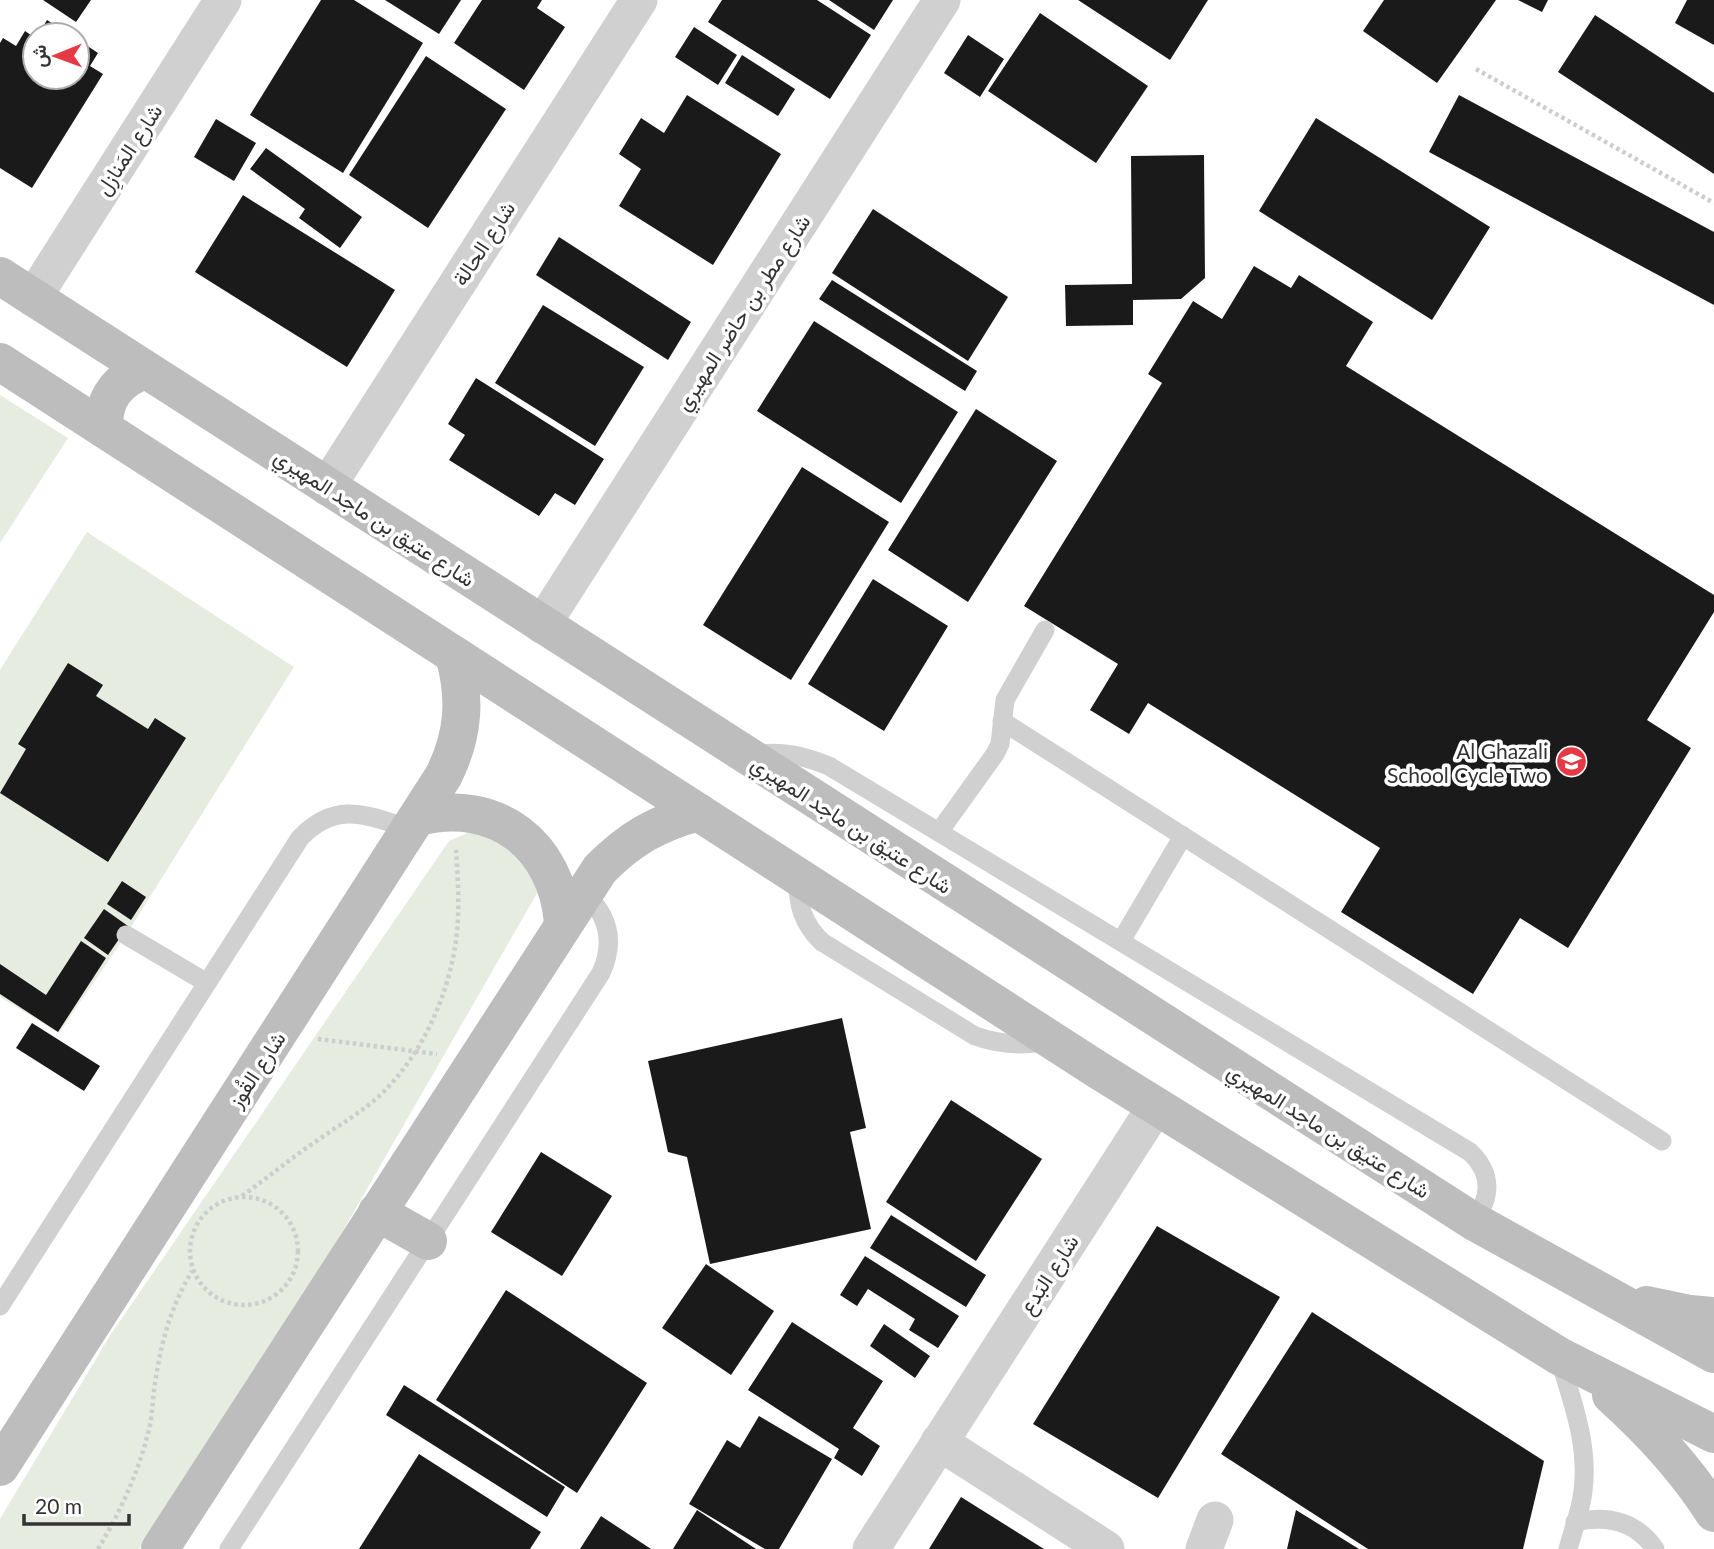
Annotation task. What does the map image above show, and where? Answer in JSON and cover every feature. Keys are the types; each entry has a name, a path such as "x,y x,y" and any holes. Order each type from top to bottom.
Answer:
{"street":[{"name":"شارع المَنازِل","path":"33,298 223,0"},
{"name":"شارع الحالة","path":"327,487 639,0"},
{"name":"شارع مطر بن حاضر المهيري","path":"542,625 942,0"},
{"name":"شارع عتيق بن ماجد المهيري","path":"0,276 1473,1222 1714,1354"},
{"path":"0,362 1156,1106 1559,1356 1714,1434"},
{"path":"104,429 106,403 113,391 133,374 146,370"},
{"name":"شارع القُوز","path":"0,1467 278,1034 426,819 455,753 461,729 461,679 454,655"},
{"path":"426,819 470,812 489,817 523,837 548,867 562,904 573,908"},
{"path":"160,1549 600,869 621,848 644,832 670,820 698,812"},
{"name":"شارع البَدع","path":"871,1549 1156,1106"},
{"path":"377,1212 428,1241"},
{"path":"1607,1297 1690,1314 1714,1316"},
{"path":"1559,1356 1611,1396 1648,1430 1678,1464 1714,1513"},
{"path":"939,1442 1106,1549"}],"lane":[{"path":"939,832 995,754 1000,744 1005,700 1045,630"},
{"path":"1002,721 1662,1141"},
{"path":"747,756 768,752 789,753 829,766 1470,1152 1486,1173 1488,1186 1487,1199 1473,1222"},
{"path":"0,1306 300,838 325,818 340,814 426,819"},
{"path":"1121,942 1183,836"},
{"path":"229,1549 601,973 610,944 608,929 594,902 573,908"},
{"path":"126,935 207,983"},
{"path":"1559,1356 1581,1434 1586,1466 1583,1494 1568,1549"},
{"path":"1575,1522 1592,1518 1610,1519 1626,1524 1642,1533 1655,1549"}],"path":[{"path":"1476,69 1714,203"},
{"path":"243,1196 314,1142 362,1110 391,1083 416,1051 438,1008 456,940 458,884 426,819"},
{"path":"278,1034 477,1058"},
{"path":"243,1196 259,1198 275,1205 287,1217 296,1232 299,1249 297,1266 290,1282 278,1294 263,1303 247,1306 229,1304 214,1297 201,1285 193,1270 191,1244 199,1220 211,1208 226,1199 243,1196"},
{"path":"98,1549 135,1474 150,1424 166,1327 193,1270"}],"shaded area":[{"path":"0,395 68,438 0,543"},
{"path":"87,532 294,667 126,935 59,1033 0,997 0,670"},
{"path":"488,824 523,841 540,888 310,1288 139,1549 0,1549 0,1519 111,1334 449,841"}],"building":[{"path":"43,0 91,0 74,21"},
{"path":"321,0 354,0 423,43 343,173 250,115"},
{"path":"385,0 461,0 439,34"},
{"path":"482,0 542,0 537,8 565,27 524,90 454,43"},
{"path":"722,0 817,0 871,35 830,99 708,22"},
{"path":"829,0 893,0 874,30"},
{"path":"1078,0 1208,0 1170,60"},
{"path":"1384,0 1496,0 1437,83 1363,31"},
{"path":"1518,0 1548,0 1542,12"},
{"path":"1687,0 1714,0 1714,45 1675,23"},
{"path":"1040,13 1148,86 1096,163 988,91"},
{"path":"1595,15 1714,93 1714,174 1558,72"},
{"path":"694,27 737,55 718,85 675,57"},
{"path":"968,35 1004,59 980,97 944,73"},
{"path":"3,38 16,46 21,38 21,91 91,91 91,67 103,74 32,188 0,168 0,43"},
{"path":"91,48 98,53 91,64"},
{"path":"742,55 795,89 778,116 725,83"},
{"path":"426,56 506,109 428,228 349,175"},
{"path":"687,95 781,154 713,265 619,206 641,169 619,154 641,118 664,133"},
{"path":"1459,95 1714,232 1714,305 1429,152"},
{"path":"1316,118 1490,227 1432,320 1259,211"},
{"path":"216,119 256,143 234,181 194,157"},
{"path":"266,148 362,217 340,248 299,218 305,209 250,169"},
{"path":"1204,155 1205,278 1181,299 1133,300 1133,325 1066,326 1065,285 1132,284 1131,156"},
{"path":"243,195 395,290 347,367 195,272"},
{"path":"873,209 1008,297 968,361 832,273"},
{"path":"559,237 691,322 668,360 536,275"},
{"path":"1254,266 1291,288 1299,275 1373,322 1346,366 1714,595 1714,612 1647,720 1691,748 1568,948 1520,918 1473,994 1341,912 1380,848 1148,703 1129,734 1090,710 1118,664 1024,606 1162,383 1148,374 1193,301 1222,319"},
{"path":"832,280 977,371 965,391 819,299"},
{"path":"543,305 644,367 595,446 495,383"},
{"path":"814,321 958,412 901,503 757,411"},
{"path":"476,378 604,459 575,505 555,493 539,516 449,460 465,435 448,424"},
{"path":"976,409 1057,461 968,602 888,550"},
{"path":"802,467 889,522 791,680 703,625"},
{"path":"873,579 948,626 884,731 808,684"},
{"path":"68,663 103,685 96,696 148,729 155,718 186,738 108,862 0,793 26,749 18,744"},
{"path":"122,881 146,897 131,920 107,904"},
{"path":"104,909 128,926 108,955 84,938"},
{"path":"81,941 106,958 58,1032 0,994 0,964 46,995"},
{"path":"842,1018 866,1128 850,1132 871,1229 710,1264 687,1157 668,1152 648,1061"},
{"path":"32,1023 100,1066 84,1091 16,1048"},
{"path":"951,1100 1042,1159 976,1261 886,1202"},
{"path":"541,1152 612,1196 562,1276 491,1232"},
{"path":"891,1215 986,1275 966,1307 870,1248"},
{"path":"1157,1226 1280,1297 1158,1498 1033,1424"},
{"path":"865,1256 959,1316 938,1348 909,1330 915,1319 868,1289 857,1306 840,1295"},
{"path":"706,1264 774,1311 731,1375 662,1328"},
{"path":"506,1290 647,1383 577,1493 436,1400"},
{"path":"1312,1312 1544,1461 1523,1549 1368,1549 1221,1454"},
{"path":"792,1322 883,1381 853,1428 880,1446 862,1476 834,1458 839,1449 748,1390"},
{"path":"884,1324 930,1356 915,1378 870,1346"},
{"path":"404,1385 565,1487 547,1517 386,1415"},
{"path":"759,1416 832,1459 779,1549 765,1549 689,1504 727,1440 740,1448"},
{"path":"419,1454 541,1532 530,1549 359,1549"},
{"path":"961,1497 1044,1549 929,1549"},
{"path":"697,1510 756,1549 673,1549"},
{"path":"1296,1510 1359,1549 1287,1549"},
{"path":"601,1516 651,1549 580,1549"}],"place":[{"name":"Al Ghazali School Cycle Two","path":"1571,762"}]}
